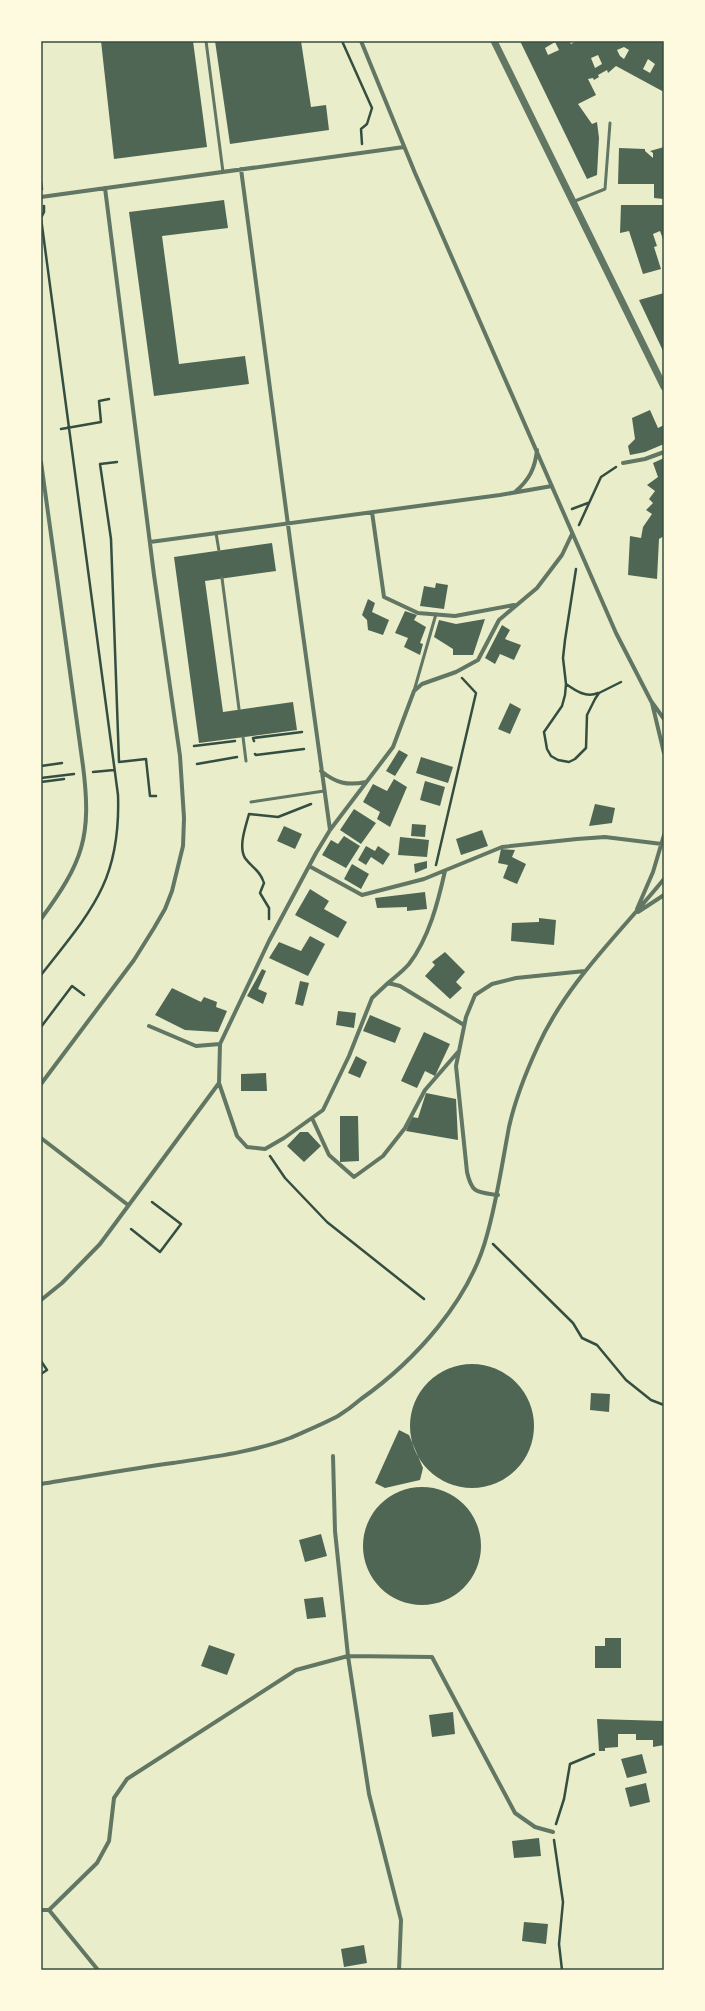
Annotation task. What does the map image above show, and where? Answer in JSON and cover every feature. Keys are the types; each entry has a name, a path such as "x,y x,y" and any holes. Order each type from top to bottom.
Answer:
{"street":[{"path":"361,41 404,147 538,450 572,534 616,633 651,701 664,719"},
{"path":"494,41 574,201 664,387"},
{"path":"41,197 404,147"},
{"path":"241,169 330,830"},
{"path":"41,1084 138,954 165,909 179,866 184,818 180,756 150,542 105,188"},
{"path":"515,493 525,484 532,473 538,450"},
{"path":"623,463 645,459 664,452"},
{"path":"41,462 83,766 87,811 82,850 74,869 64,888 41,919"},
{"path":"150,542 515,493 552,486"},
{"path":"372,512 384,597 418,613 455,616 515,605"},
{"path":"445,871 433,917 420,947 408,964 372,998 349,1056 323,1110 284,1138 264,1149 247,1147 237,1136 219,1083 220,1044 269,941 330,830 393,747 414,691 422,684 456,672 478,660 499,620 537,588 551,570 572,534"},
{"path":"651,701 664,753"},
{"path":"322,771 340,783 352,785 366,782"},
{"path":"635,915 653,872 664,835"},
{"path":"309,866 362,895 424,879 502,848 605,837 662,844"},
{"path":"41,1484 252,1449 288,1438 340,1415 377,1388 403,1366 425,1343 448,1314 479,1257 486,1239 498,1195 509,1126 524,1080 553,1015 584,971 635,915 664,879"},
{"path":"635,915 664,895"},
{"path":"498,1195 475,1191 470,1186 460,1119 456,1066 464,1025 474,996 492,984 516,978 584,971"},
{"path":"388,983 400,986 464,1025"},
{"path":"148,1026 196,1046 220,1044"},
{"path":"312,1118 329,1155 354,1177 383,1156 405,1128 425,1090 459,1051"},
{"path":"41,1300 62,1283 100,1244 219,1083"},
{"path":"41,1138 128,1205"},
{"path":"334,1456 335,1531 348,1656 369,1794 401,1920 398,1970"},
{"path":"41,1910 49,1910 97,1864 109,1841 114,1798 127,1779 296,1670 348,1656 432,1657 515,1813 535,1827 553,1832"},
{"path":"49,1910 98,1970"}],"lane":[{"path":"206,41 222,172"},
{"path":"574,201 605,189 610,123"},
{"path":"216,534 219,551"},
{"path":"222,578 239,710"},
{"path":"414,691 436,614"},
{"path":"243,737 246,761"},
{"path":"251,802 324,791"}],"path":[{"path":"342,41 372,108 368,124 360,129 361,133"},
{"path":"41,975 98,898 112,863 119,817 118,795 41,218 44,212"},
{"path":"61,430 101,422 99,401 110,399"},
{"path":"117,462 100,464 111,539 119,762 146,759 150,796 156,796"},
{"path":"579,525 601,477 623,463"},
{"path":"572,509 588,503"},
{"path":"576,569 563,658 566,684 562,706 544,732 547,749 551,756 558,760 569,762 575,759 586,748 587,715 599,693"},
{"path":"424,879 436,865 476,693 456,672"},
{"path":"566,684 584,694 591,696 621,682"},
{"path":"254,746 253,738 302,732"},
{"path":"194,746 235,740 235,744"},
{"path":"255,751 256,755 304,749"},
{"path":"197,764 237,758 237,753"},
{"path":"41,766 62,763"},
{"path":"41,782 64,779"},
{"path":"266,924 269,919 269,908 260,893 264,883 261,873 244,856 242,843 249,814 278,817 311,804"},
{"path":"41,1027 72,986 84,995"},
{"path":"264,1149 285,1178 327,1222 424,1299"},
{"path":"131,1229 160,1252 181,1224 152,1202"},
{"path":"486,1239 521,1270 573,1323 582,1338 597,1345 626,1380 651,1400 664,1405"},
{"path":"41,1362 47,1370 41,1374"},
{"path":"562,1970 559,1944 562,1902 553,1832 564,1799 570,1764 594,1754"}],"building":[{"path":"101,41 193,41 207,147 114,159"},
{"path":"215,41 301,41 311,107 326,105 329,130 230,144"},
{"path":"520,41 569,41 571,44 577,41 664,41 664,92 616,66 608,73 607,70 598,75 599,77 594,80 593,78 588,79 596,95 578,104 592,124 597,122 599,138 597,175 587,179","holes":["555,42 559,50 548,55 545,48","624,47 629,50 624,59 620,56 617,50","598,55 602,64 595,68 591,58","648,59 655,64 650,73 643,69"]},
{"path":"664,147 664,199 654,198 654,184 618,184 619,148 645,149 645,151 653,158 653,153 650,151"},
{"path":"224,200 228,228 162,236 179,364 245,356 249,384 154,396 129,212"},
{"path":"621,205 664,205 664,242 660,231 653,234 657,246 654,247 661,269 643,274 629,231 620,233"},
{"path":"664,293 664,353 639,300"},
{"path":"650,410 658,428 664,425 664,444 645,452 630,455 628,446 635,439 632,418"},
{"path":"664,458 664,536 659,539 657,579 628,575 630,536 641,538 643,527 652,514 646,510 653,503 649,499 655,491 647,485 658,477 653,463"},
{"path":"272,543 276,571 205,581 223,712 293,702 297,730 199,743 174,557"},
{"path":"436,583 448,585 444,609 420,606 424,586 435,588"},
{"path":"368,599 375,603 372,612 389,620 383,635 368,630 367,620 362,615"},
{"path":"405,611 417,615 414,620 426,627 420,643 423,644 420,655 404,647 408,638 395,633"},
{"path":"485,619 473,655 453,655 453,649 434,637 439,620 456,624"},
{"path":"502,625 510,630 505,639 521,645 514,660 500,654 495,664 485,658"},
{"path":"510,703 521,709 510,734 498,729"},
{"path":"399,750 408,755 395,776 386,771"},
{"path":"421,757 453,767 448,783 416,773"},
{"path":"394,779 407,787 390,827 377,819 380,812 363,802 373,784 387,791"},
{"path":"425,781 445,787 440,806 420,800"},
{"path":"595,804 615,808 612,823 589,826"},
{"path":"354,809 376,823 361,844 340,830"},
{"path":"412,824 426,825 425,837 411,836"},
{"path":"284,826 302,834 295,849 277,841"},
{"path":"482,830 488,846 461,855 456,839"},
{"path":"344,836 360,846 346,868 322,855 331,840 338,844"},
{"path":"400,837 429,840 427,857 398,855"},
{"path":"366,846 375,851 378,846 390,854 383,865 371,857 366,865 358,860"},
{"path":"501,849 515,850 512,857 526,864 517,884 503,878 508,865 498,863"},
{"path":"427,861 427,868 415,873 414,864"},
{"path":"352,864 369,874 361,889 344,879"},
{"path":"310,889 329,901 324,909 347,922 338,938 295,915"},
{"path":"425,892 427,909 407,911 407,907 377,908 375,898"},
{"path":"539,918 556,920 554,945 511,941 512,923 539,922"},
{"path":"310,936 325,944 308,976 269,958 279,942 301,951"},
{"path":"445,952 465,972 456,982 462,988 450,999 425,976 435,965 432,962"},
{"path":"262,969 266,971 258,989 267,993 263,1004 247,996"},
{"path":"300,981 309,983 303,1006 295,1004"},
{"path":"172,988 201,1002 204,997 217,1002 216,1007 227,1011 218,1032 185,1030 155,1015"},
{"path":"338,1011 356,1013 354,1028 336,1025"},
{"path":"370,1015 401,1028 395,1043 363,1031"},
{"path":"424,1032 450,1044 435,1076 425,1071 417,1088 401,1081"},
{"path":"356,1056 367,1062 360,1078 348,1073"},
{"path":"266,1073 267,1091 241,1091 241,1074"},
{"path":"426,1093 456,1099 458,1140 406,1131 412,1117 418,1118"},
{"path":"340,1116 358,1116 359,1161 340,1162"},
{"path":"300,1132 308,1132 321,1146 304,1162 287,1146"},
{"path":"472,1364 484,1365 496,1369 507,1374 516,1382 524,1391 529,1402 533,1414 533,1438 529,1450 524,1461 516,1470 507,1478 496,1483 484,1487 472,1488 460,1487 448,1483 437,1478 428,1470 420,1461 415,1450 411,1438 410,1426 411,1414 415,1402 420,1391 428,1382 437,1374 448,1369 460,1365"},
{"path":"591,1393 610,1394 609,1412 590,1410"},
{"path":"399,1430 409,1435 423,1468 420,1480 385,1488 375,1483"},
{"path":"422,1487 445,1491 464,1504 477,1523 481,1546 477,1569 464,1588 445,1601 422,1605 399,1601 380,1588 367,1569 363,1546 367,1523 380,1504 399,1491"},
{"path":"321,1534 327,1556 305,1562 299,1540"},
{"path":"323,1597 326,1617 307,1619 304,1599"},
{"path":"605,1638 621,1638 621,1668 595,1668 595,1646 605,1646"},
{"path":"209,1645 235,1654 227,1675 201,1666"},
{"path":"453,1712 455,1734 432,1737 429,1715"},
{"path":"597,1719 664,1721 664,1745 653,1747 653,1740 636,1740 636,1734 618,1734 618,1747 605,1748 605,1751 599,1751"},
{"path":"642,1754 647,1773 627,1778 621,1759"},
{"path":"646,1783 650,1802 630,1807 625,1788"},
{"path":"539,1838 541,1856 514,1858 512,1841"},
{"path":"524,1922 548,1924 546,1944 522,1941"},
{"path":"364,1945 367,1963 344,1967 341,1949"}]}
